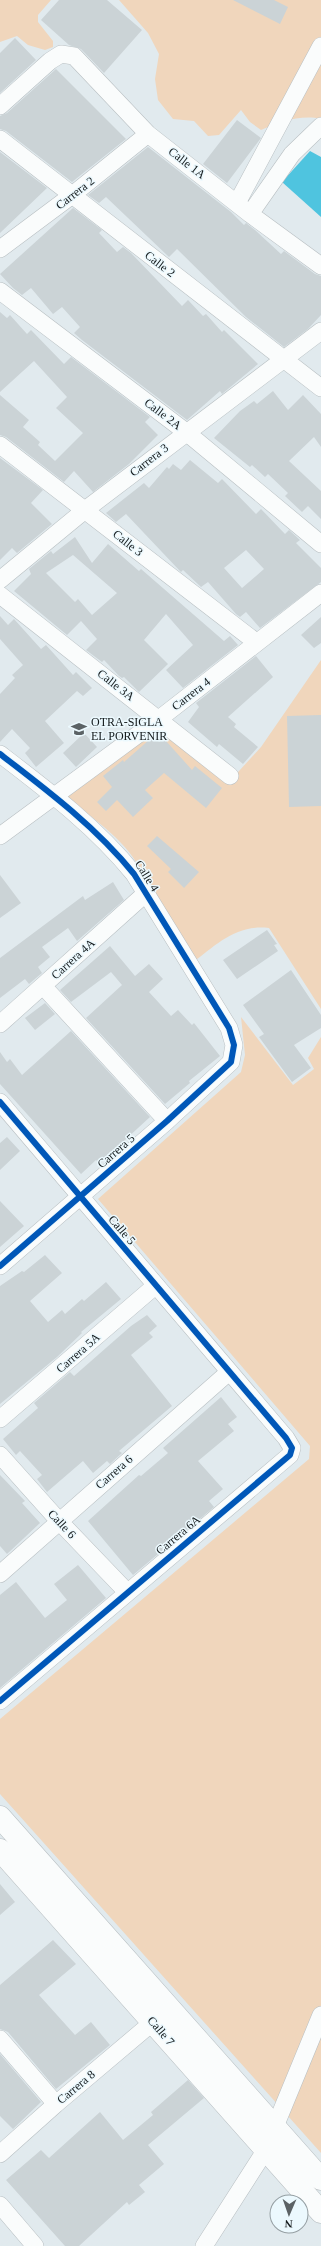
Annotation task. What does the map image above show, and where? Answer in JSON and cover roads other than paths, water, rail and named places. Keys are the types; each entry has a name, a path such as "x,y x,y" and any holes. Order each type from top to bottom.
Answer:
{"main road":[{"name":"Calle 7","path":"0,1818 321,2179"},
{"name":"Calle 7","path":"2,1856 153,2022 321,2212"}],"street":[{"path":"237,203 321,46"},
{"name":"Calle 1A","path":"0,106 61,54 74,56 148,134 250,214 321,266"},
{"path":"250,214 292,154 321,126"},
{"name":"Carrera 2","path":"0,249 71,196 148,134"},
{"name":"Calle 2","path":"0,139 71,196 284,358 321,388"},
{"name":"Calle 2A","path":"0,291 186,432 321,544"},
{"name":"Carrera 3","path":"0,580 85,510 321,331"},
{"name":"Calle 3","path":"0,445 256,642"},
{"name":"Carrera 4","path":"0,836 53,795 160,719 256,642 321,593"},
{"name":"Calle 3A","path":"0,595 160,719 230,776"},
{"name":"Calle 4","path":"0,754 53,795 117,852 134,874 229,1028 234,1045"},
{"name":"Carrera 4A","path":"3,1015 43,986 145,894"},
{"path":"43,986 167,1121"},
{"name":"Carrera 5","path":"0,1266 167,1121 231,1062 234,1045"},
{"name":"Calle 5","path":"0,1102 228,1372"},
{"name":"Carrera 5A","path":"0,1419 155,1286"},
{"name":"Carrera 6","path":"0,1574 228,1372"},
{"name":"Carrera 6A","path":"0,1702 127,1592 290,1455 292,1448 286,1438 228,1372"},
{"name":"Calle 6","path":"0,1455 59,1521 127,1592"},
{"path":"204,2246 266,2151 321,2015"},
{"name":"Carrera 8","path":"0,2154 56,2104 153,2022"},
{"path":"0,2040 56,2104"},
{"path":"0,2205 35,2246"}],"water":[{"path":"310,151 321,157 321,217 282,182"}],"place":[{"name":"OTRA-SIGLA EL PORVENIR","path":"79,729"}]}
